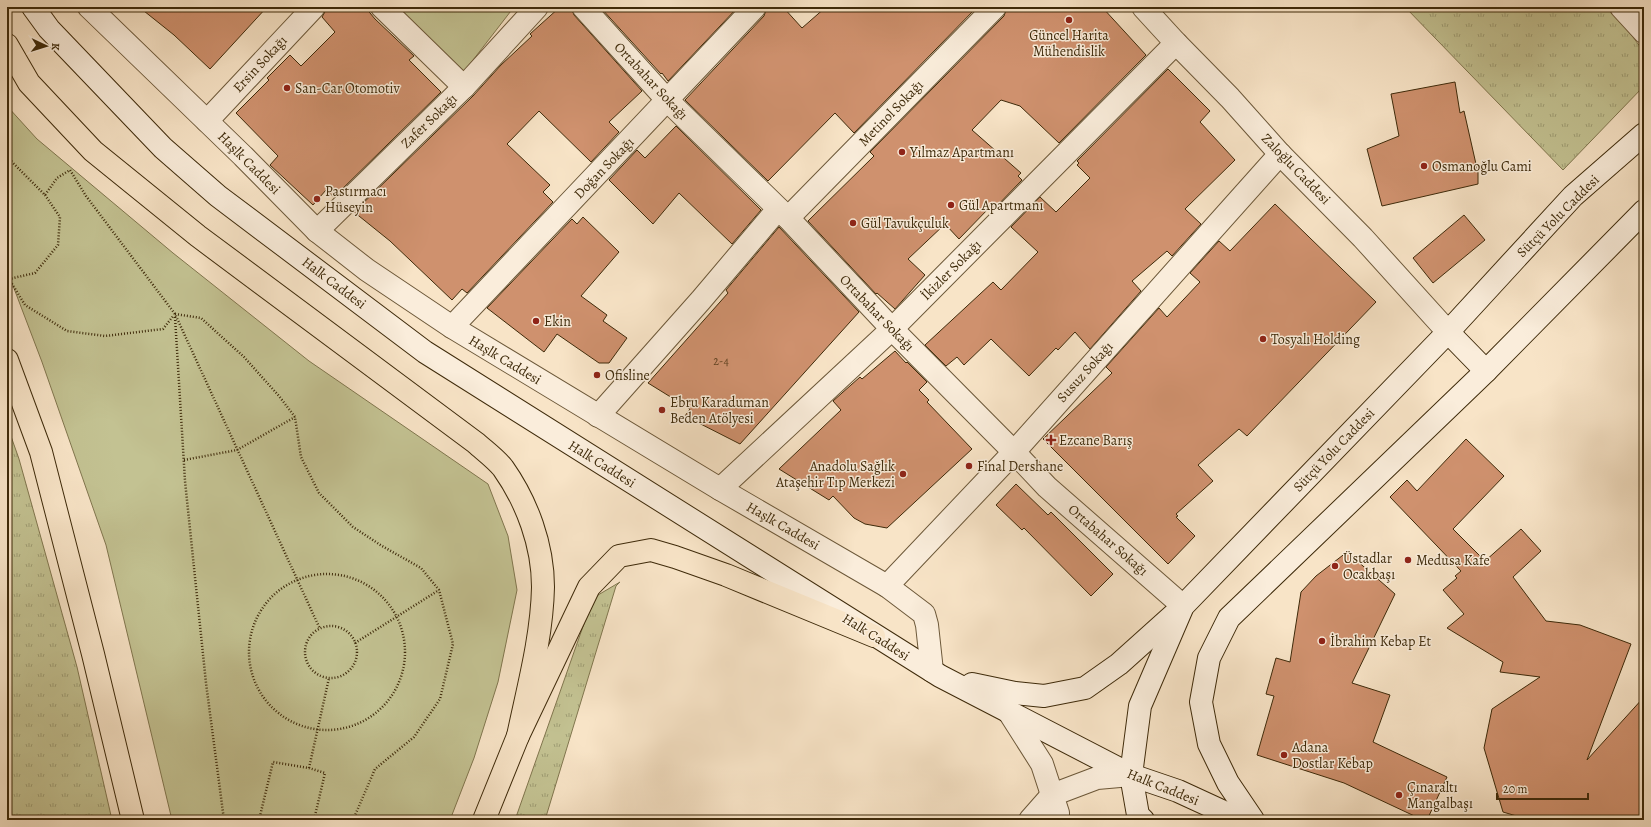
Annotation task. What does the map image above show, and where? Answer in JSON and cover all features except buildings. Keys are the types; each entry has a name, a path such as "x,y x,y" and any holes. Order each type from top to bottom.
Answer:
{"highway":[{"path":"7,45 29,83 92,151 198,236 476,443 502,467 522,500 537,540 543,586 540,626 518,736"},
{"path":"7,360 40,452 93,654 133,820"},
{"path":"484,820 518,736 589,587 619,556 651,550 663,553 726,575 874,636"}],"street":[{"name":"Halk Caddesi","path":"33,7 49,30 163,148 218,196 432,356 936,674 1130,775 1178,791 1242,820"},
{"name":"Haşlk Caddesi","path":"89,7 317,231 367,270 452,328 720,490 887,586 924,614 936,674"},
{"name":"Ersin Sokağı","path":"206,121 314,7"},
{"path":"382,7 464,87"},
{"name":"Zafer Sokağı","path":"317,231 464,87 537,7"},
{"name":"Ortabahar Sokağı","path":"583,7 668,100 783,213 892,330 1047,487 1183,606"},
{"name":"Doğan Sokağı","path":"452,328 755,7"},
{"name":"Metinol Sokağı","path":"598,416 701,300 783,213 995,7"},
{"name":"Zaloğlu Caddesi","path":"1143,7 1230,98 1280,154 1363,238 1448,332 1486,371"},
{"path":"1621,7 1644,32"},
{"name":"İkizler Sokağı","path":"720,490 892,330 1176,43"},
{"name":"Sütçü Yolu Caddesi","path":"1143,820 1138,815 1130,775 1140,706 1183,606 1448,332 1573,196 1644,134"},
{"name":"Susuz Sokağı","path":"887,586 1014,452 1280,154"},
{"path":"1253,820 1228,783 1209,744 1202,702 1209,658 1229,618 1486,371 1644,211"},
{"path":"936,674 1015,693 1044,696 1085,688 1118,664 1183,606"},
{"path":"1009,712 1042,764 1058,813 1058,820"},
{"path":"1030,820 1052,795 1097,778 1130,775"}],"path":[{"path":"7,157 45,195 60,217 58,245 35,273 8,279 26,305 67,331 105,336 163,329 175,314"},
{"path":"45,195 57,178 70,170 86,196 175,314 320,629"},
{"path":"175,314 201,318 244,357 279,396 295,417 301,457 319,493 353,527 420,568 439,590 453,644 440,699 414,737 374,769 353,820"},
{"path":"175,314 184,460 206,684 224,820"},
{"path":"184,460 237,450 295,417"},
{"path":"322,573 348,576 373,587 391,605 397,618 402,629 406,655 400,681 386,704 366,720 342,730 316,730 292,722 271,707 256,687 249,662 250,636 259,612 275,592 297,578 322,573"},
{"path":"356,643 439,590"},
{"path":"328,626 345,630 356,643 356,660 352,668 337,677 329,678 321,676 309,665 306,657 308,640 313,633 328,626"},
{"path":"309,768 316,730 329,678"},
{"path":"259,820 273,762 309,768 325,773 314,820"}],"green space":[{"path":"394,7 514,7 463,73"},
{"path":"1405,7 1611,7 1644,52 1644,86 1563,170"},
{"path":"7,106 37,139 173,253 309,361 488,484 508,536 517,590 498,682 474,758 450,820 172,820 106,545 42,362 7,270"},
{"path":"7,425 19,459 77,667 112,820 7,820"},
{"path":"620,582 616,586 545,820 515,820 593,598"}],"place":[{"name":"Güncel Harita Mühendislik","path":"1069,20"},
{"name":"San-Car Otomotiv","path":"287,88"},
{"name":"Yılmaz Apartmanı","path":"902,152"},
{"name":"Osmanoğlu Cami","path":"1424,166"},
{"name":"Pastırmacı Hüseyin","path":"317,199"},
{"name":"Gül Apartmanı","path":"951,205"},
{"name":"Gül Tavukçuluk","path":"853,223"},
{"name":"Ekin","path":"536,321"},
{"name":"Tosyalı Holding","path":"1263,339"},
{"name":"Ofisline","path":"597,375"},
{"name":"Ebru Karaduman Beden Atölyesi","path":"662,410"},
{"name":"Ezcane Barış","path":"1051,440"},
{"name":"Final Dershane","path":"969,466"},
{"name":"Anadolu Sağlık Ataşehir Tıp Merkezi","path":"903,474"},
{"name":"Medusa Kafe","path":"1408,560"},
{"name":"Üstadlar Ocakbaşı","path":"1335,566"},
{"name":"İbrahim Kebap Et","path":"1322,641"},
{"name":"Adana Dostlar Kebap","path":"1284,755"},
{"name":"Çınaraltı Mangalbaşı","path":"1399,795"}]}
